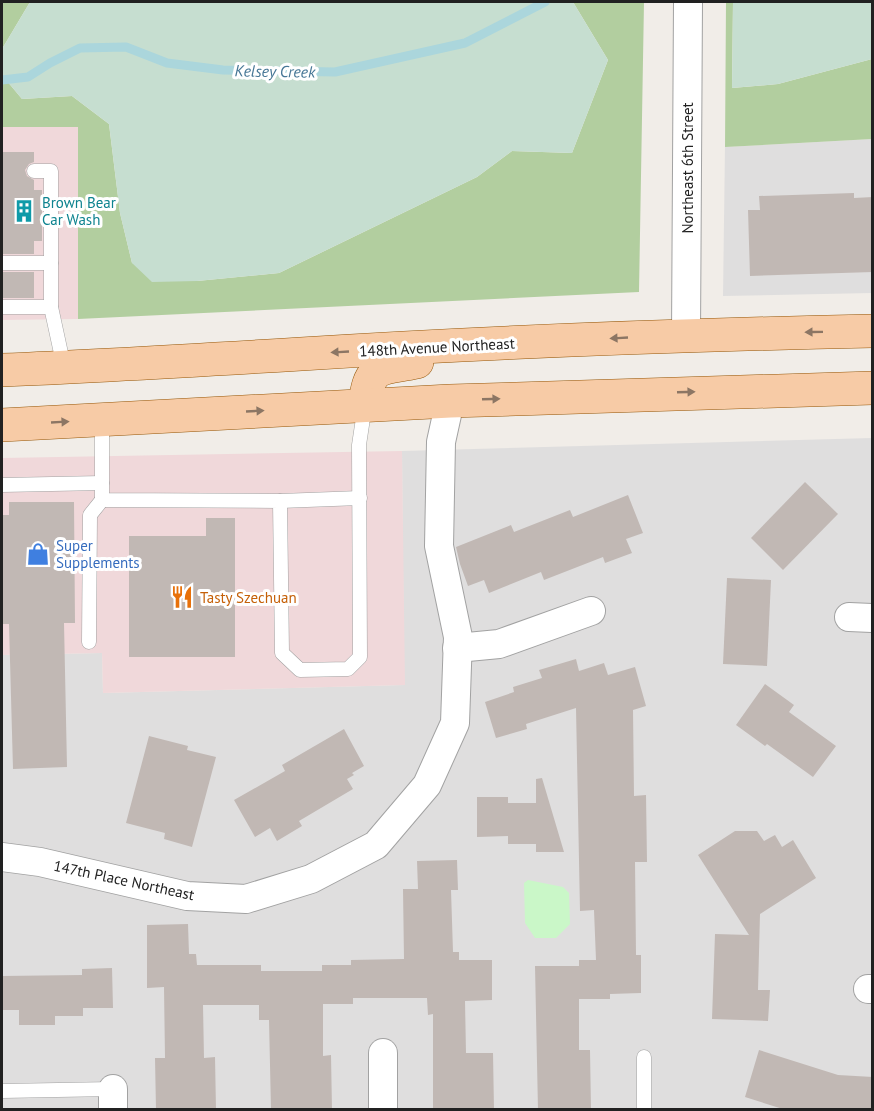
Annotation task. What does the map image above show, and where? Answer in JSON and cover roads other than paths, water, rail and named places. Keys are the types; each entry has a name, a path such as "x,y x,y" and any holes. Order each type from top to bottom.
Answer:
{"main road":[{"name":"148th Avenue Northeast","path":"2,370 686,335 873,331"},
{"path":"365,405 371,376 381,369 486,345"},
{"path":"2,424 450,401 873,388"}],"street":[{"name":"Northeast 6th Street","path":"686,335 688,2"},
{"path":"450,401 441,442 439,546 458,636 457,648 499,644 591,611"},
{"name":"147th Place Northeast","path":"2,857 39,862 187,896 246,898 311,879 376,845 427,785 455,723 457,648"},
{"path":"383,1053 383,1110"}],"lane":[{"path":"34,171 51,171 51,307 64,368"},
{"path":"2,263 51,263"},
{"path":"2,307 51,307"},
{"path":"280,501 282,653 300,670 348,669 360,657 359,445 365,405"},
{"path":"89,642 90,515 102,500 102,420"},
{"path":"2,485 102,483"},
{"path":"102,500 280,501 360,498"},
{"path":"644,1057 644,1110"},
{"path":"2,1091 113,1099"}],"waterway":[{"name":"Kelsey Creek","path":"2,80 28,77 80,48 126,47 167,63 223,70 335,72 465,43 545,2"}],"place":[{"name":"Brown Bear Car Wash","path":"24,211"},
{"name":"Super Supplements","path":"38,554"},
{"name":"Tasty Szechuan","path":"182,597"}]}
